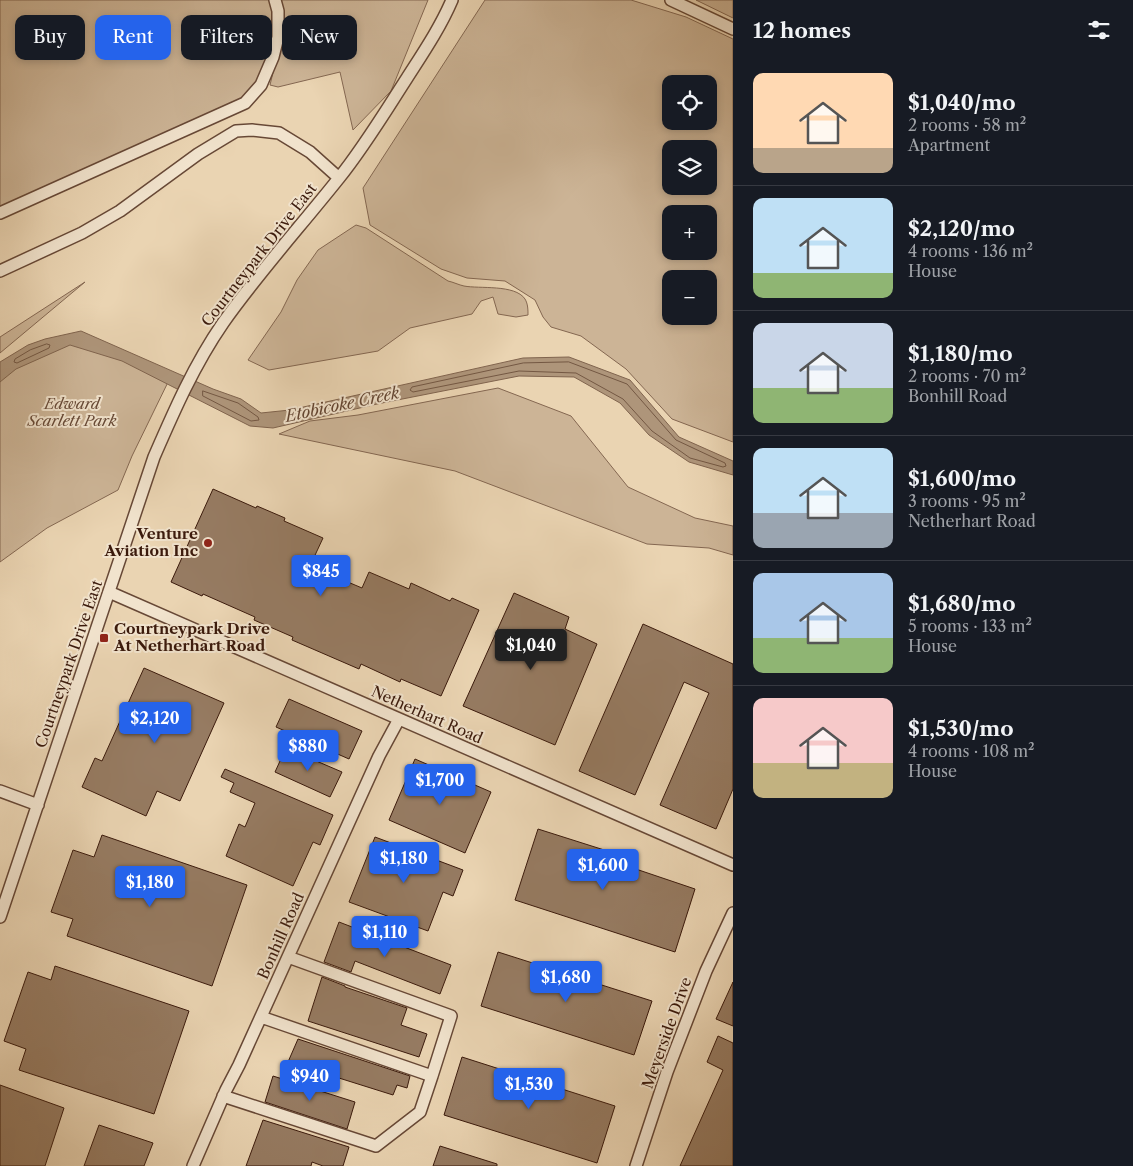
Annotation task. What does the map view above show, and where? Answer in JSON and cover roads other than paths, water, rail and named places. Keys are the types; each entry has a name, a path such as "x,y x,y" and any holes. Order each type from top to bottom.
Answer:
{"street":[{"path":"0,213 245,103 261,85 273,57 278,37 276,0"},
{"name":"Courtneypark Drive East","path":"0,917 154,458 182,395 208,346 224,322 371,135 443,21 452,0"},
{"path":"443,21 460,0"},
{"path":"671,0 733,29"},
{"path":"0,271 82,233 120,211 198,154 236,131 252,130 279,133 310,152 339,178"},
{"name":"Netherhart Road","path":"109,592 733,865"},
{"name":"Bonhill Road","path":"193,1166 223,1096 261,1017 379,756 399,719"},
{"path":"0,791 38,805"},
{"name":"Meyerside Drive","path":"636,1166 668,1072 706,971 733,913"},
{"path":"223,1096 376,1146 420,1112 451,1016 288,957"},
{"path":"261,1017 432,1076"}],"water":[{"name":"Etobicoke Creek","path":"81,331 213,389 241,399 261,413 290,410 523,358 569,357 630,380 679,437 733,461 733,475 689,462 649,435 620,403 574,377 519,376 377,404 273,428 250,426 122,361 70,345 16,369 0,382 0,362 28,345"}],"place":[{"name":"Venture Aviation Inc","path":"208,543"},
{"name":"Courtneypark Drive At Netherhart Road","path":"104,638"}],"park label":[{"name":"Edward Scarlett Park","path":"72,412"}]}
